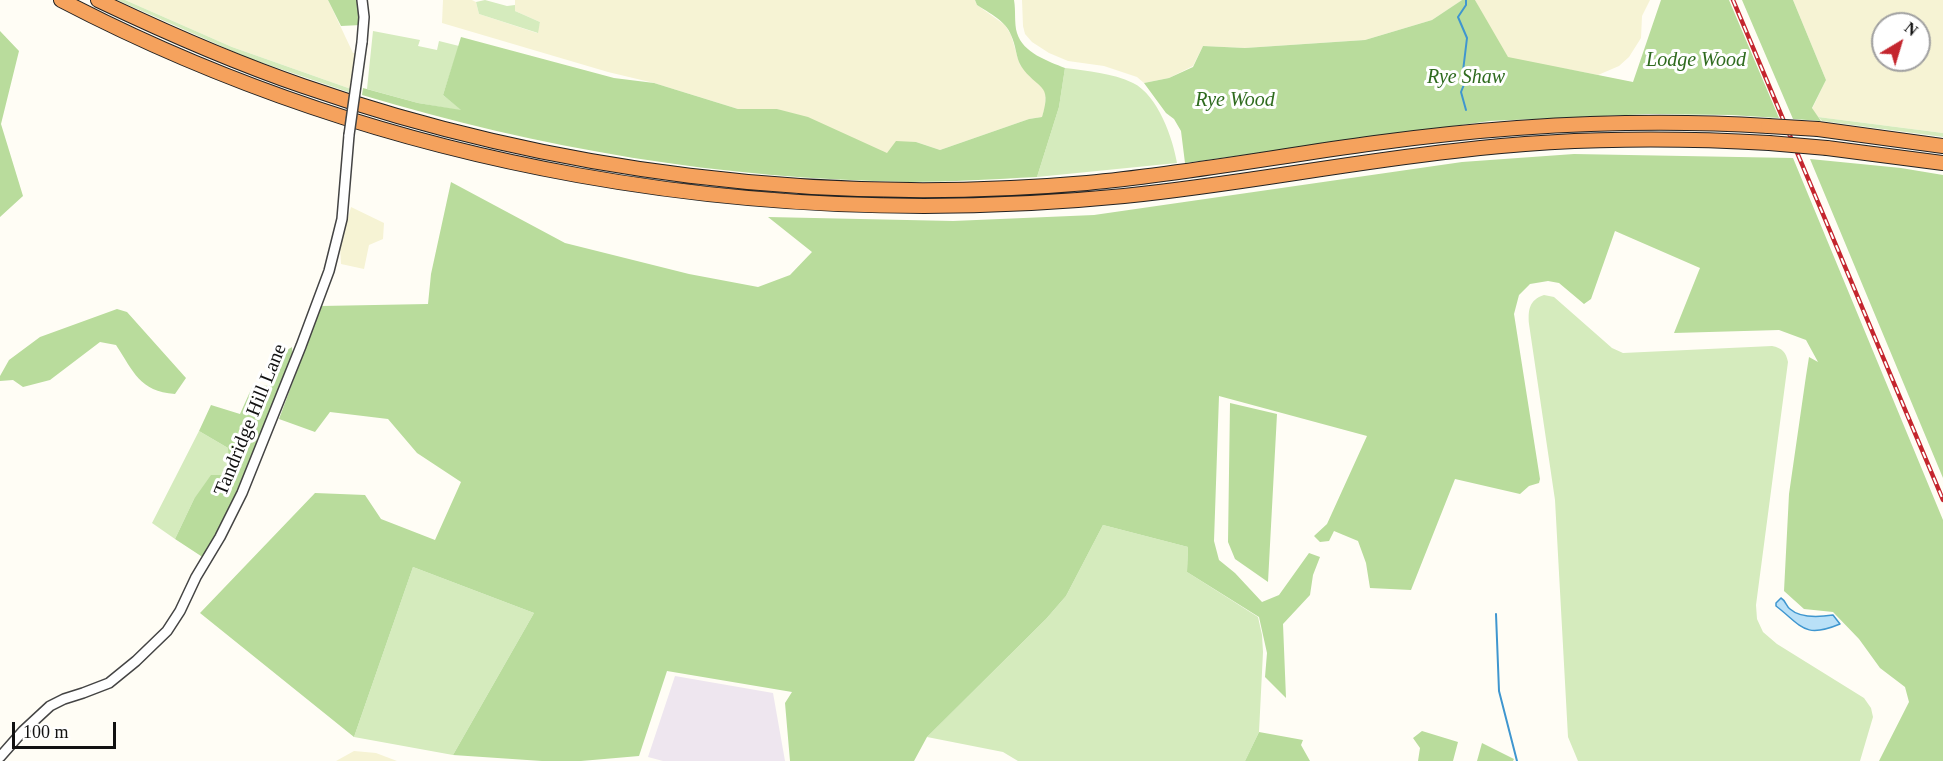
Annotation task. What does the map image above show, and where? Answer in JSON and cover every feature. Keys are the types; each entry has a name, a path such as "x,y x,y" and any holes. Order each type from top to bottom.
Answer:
{"highway":[{"path":"61,0 140,38 232,77 332,113 418,139 570,174 742,199 918,207 1012,204 1158,192 1444,152 1519,144 1635,139 1769,143 1943,162"},
{"path":"98,0 163,30 275,76 378,110 451,130 523,148 632,168 715,179 797,186 900,190 1031,187 1124,179 1378,142 1489,130 1595,123 1690,123 1818,129 1943,146"}],"street":[{"name":"Tandridge Hill Lane","path":"0,757 50,706 108,683 136,661 167,631 180,611 242,493 329,271 342,219 348,148 362,42 364,17 362,0"}],"shaded area":[{"path":"125,0 328,0 353,53 357,53 351,89 232,47"},
{"path":"443,0 472,0 476,2 479,14 537,33 540,22 515,11 515,0 975,0 977,5 1005,25 1011,35 1020,65 1046,93 1045,107 1042,117 1029,119 940,150 916,142 887,154 777,109 738,109 442,23"},
{"path":"1022,0 1462,0 1432,20 1365,40 1245,48 1203,46 1193,66 1169,78 1144,83 1137,77 1104,66 1068,61 1032,42 1025,34 1023,26"},
{"path":"1475,0 1650,0 1642,16 1641,38 1629,57 1619,66 1598,75 1556,67 1515,78"},
{"path":"1793,0 1943,0 1943,133 1818,117 1812,109 1826,80"},
{"path":"351,207 384,223 383,239 369,245 364,269 341,264 340,246"},
{"path":"675,676 773,693 785,761 663,761 648,757"},
{"path":"354,751 376,753 397,761 336,761"}],"green space":[{"path":"117,0 125,0 232,47 351,89 351,93 248,58"},
{"path":"328,0 358,0 361,25 341,26"},
{"path":"485,0 507,6 515,5 515,11 540,22 538,33 479,14 476,2"},
{"path":"975,0 1014,0 1016,29 1020,40 1030,51 1065,68 1059,107 1037,177 909,182 839,180 701,167 632,158 497,131 362,95 363,88 418,103 461,110 443,95 461,37 614,78 654,83 738,109 777,109 808,117 887,153 896,141 916,142 940,150 1029,119 1042,117 1045,106 1046,98 1042,87 1021,66 1009,30 997,18 977,5"},
{"path":"1462,0 1475,0 1508,57 1633,82 1661,0 1729,0 1779,118 1649,114 1490,121 1185,163 1181,131 1144,83 1169,78 1193,67 1203,46 1245,48 1365,40 1432,20"},
{"name":"Lodge Wood","path":"1742,0 1793,0 1826,80 1812,108 1821,121 1793,119"},
{"path":"0,31 19,51 1,124 23,196 0,217"},
{"path":"373,31 420,40 418,46 437,50 439,41 459,46 443,95 463,111 418,103 367,89"},
{"path":"1065,68 1117,77 1142,89 1163,118 1177,163 1037,177 1059,107"},
{"path":"1818,117 1943,133 1943,137 1822,121"},
{"path":"1574,154 1793,158 1943,520 1943,761 1879,761 1909,702 1905,687 1880,668 1859,639 1833,612 1804,609 1784,591 1789,494 1809,357 1818,362 1806,340 1779,330 1674,333 1700,268 1615,231 1591,299 1584,304 1559,283 1548,281 1530,284 1519,295 1514,314 1539,483 1529,486 1520,494 1455,479 1411,590 1370,588 1366,563 1358,541 1334,531 1329,541 1320,542 1314,536 1327,524 1367,436 1219,396 1214,541 1219,560 1235,573 1262,602 1279,595 1309,553 1320,557 1313,575 1310,595 1283,624 1286,698 1265,677 1267,653 1259,617 1187,572 1188,547 1103,525 1066,596 1046,619 927,737 914,761 790,761 785,703 792,692 667,671 639,756 581,761 542,761 453,755 534,613 413,567 354,737 200,613 315,493 365,495 381,519 435,540 461,482 417,453 388,419 330,412 315,432 279,419 321,306 428,304 431,274 451,182 565,243 689,274 758,287 790,275 812,252 768,217 953,221 1094,215 1462,162"},
{"path":"1810,159 1901,168 1943,175 1943,478"},
{"path":"1544,295 1554,297 1612,348 1623,353 1772,346 1785,353 1788,362 1756,605 1757,619 1763,632 1777,644 1864,698 1871,708 1873,717 1860,761 1578,761 1568,737 1555,500 1529,324 1530,306"},
{"path":"117,309 127,312 186,378 175,394 153,389 145,384 133,372 116,345 100,342 50,380 23,387 13,380 0,381 0,376 9,360 40,337"},
{"path":"292,347 293,360 253,461 218,535 204,558 175,539 194,499 211,475 229,475 228,448 199,431 211,405 240,414 253,385 269,386 274,358"},
{"path":"1230,403 1277,414 1268,582 1235,559 1228,542"},
{"path":"199,431 228,448 229,475 194,499 175,539 152,523"},
{"path":"1103,525 1188,547 1187,572 1258,617 1263,652 1259,732 1245,761 1018,761 1003,752 927,737 1046,619 1066,596"},
{"path":"413,567 534,613 453,755 354,737"},
{"path":"1422,731 1458,742 1453,761 1418,761 1420,748 1413,738"},
{"path":"1259,732 1303,740 1301,745 1310,761 1245,761"},
{"path":"1482,743 1514,759 1513,761 1477,761"}],"water":[{"path":"1781,598 1794,612 1811,616 1833,615 1840,624 1818,630 1804,628 1776,606"}],"waterway":[{"path":"1466,0 1466,5 1458,17 1467,38 1463,71 1465,82 1461,92 1466,110"},
{"path":"1496,614 1499,691 1517,761"}],"railway":[{"path":"1733,0 1943,500"}],"park label":[{"name":"Rye Shaw","path":"1466,78"},
{"name":"Rye Wood","path":"1235,101"}]}
